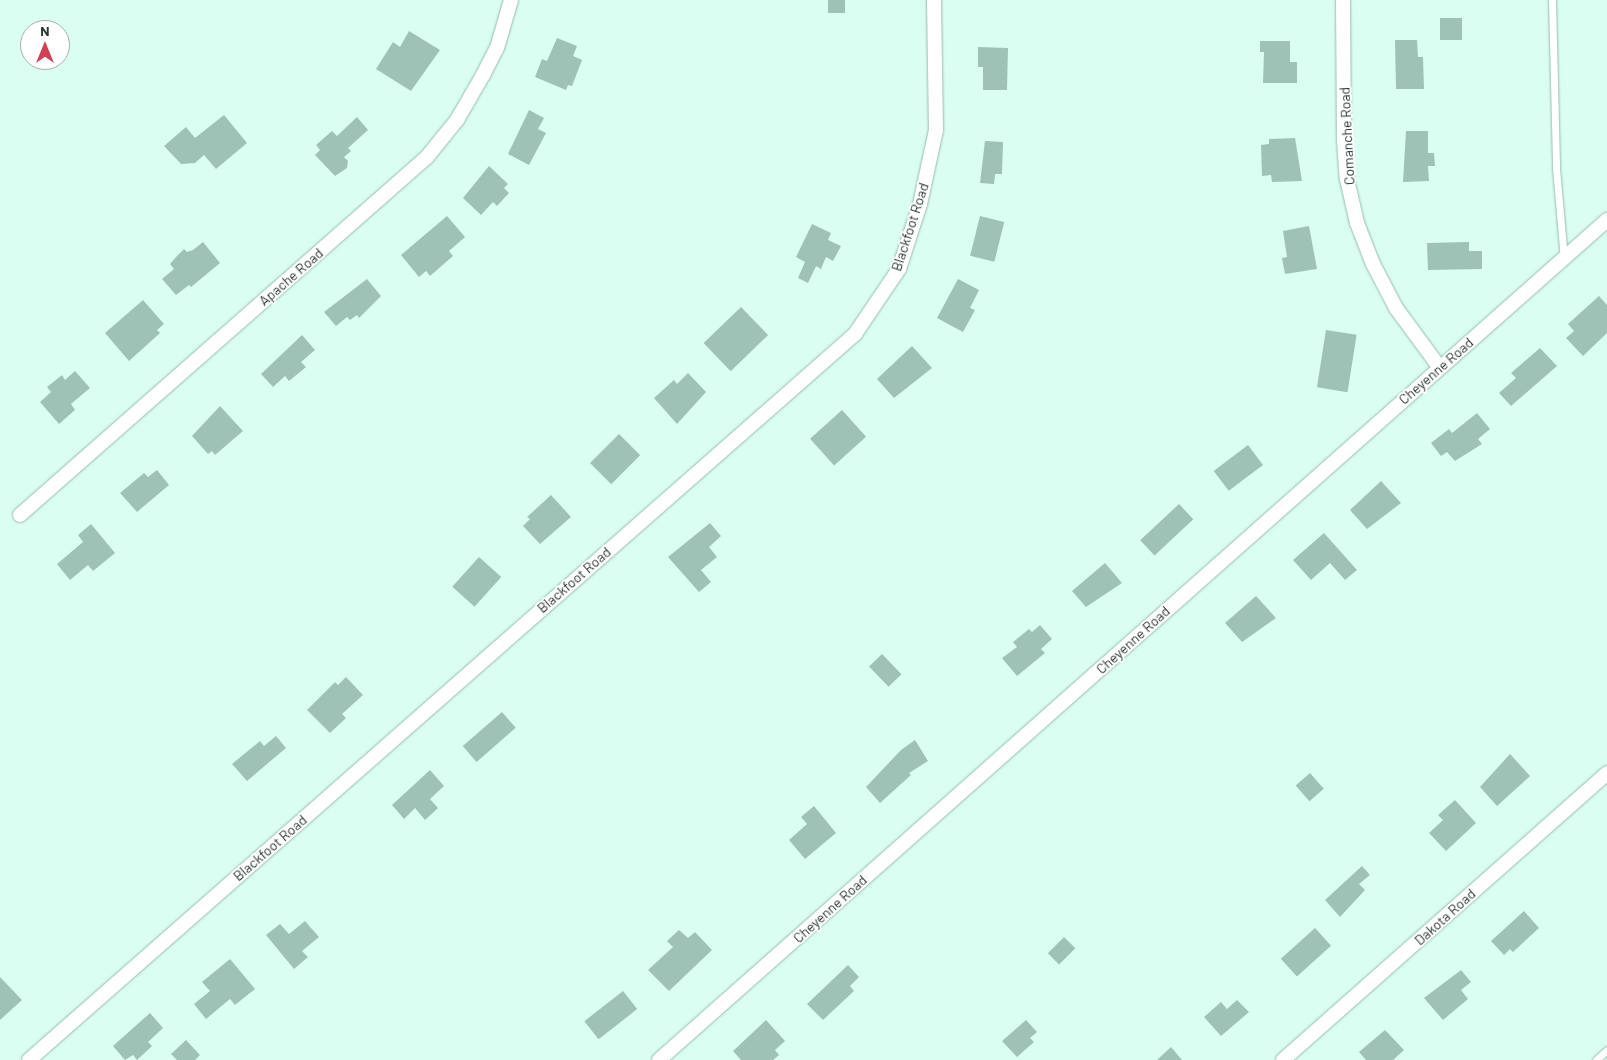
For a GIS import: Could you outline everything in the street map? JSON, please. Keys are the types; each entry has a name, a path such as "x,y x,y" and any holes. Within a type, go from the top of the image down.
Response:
{"street":[{"name":"Apache Road","path":"20,515 426,157 457,120 482,75 496,48 511,0"},
{"name":"Blackfoot Road","path":"30,1060 855,334 899,269 920,204 936,130 934,0"},
{"name":"Comanche Road","path":"1343,0 1344,140 1347,179 1357,222 1372,264 1396,308 1440,368"},
{"name":"Cheyenne Road","path":"659,1060 1607,220"},
{"name":"Dakota Road","path":"1283,1060 1607,773"}],"lane":[{"path":"1552,0 1556,168 1564,259"},
{"path":"1596,1060 1607,1050"}],"building":[{"path":"828,0 845,0 845,13 828,13"},
{"path":"1440,18 1462,18 1462,40 1440,40"},
{"path":"409,31 440,50 411,91 376,69 393,42 400,47"},
{"path":"557,38 577,46 573,56 582,60 572,86 568,85 566,90 535,77 542,59 547,61"},
{"path":"1395,40 1417,40 1418,57 1423,57 1424,89 1396,89"},
{"path":"1260,41 1290,41 1290,62 1297,62 1297,83 1263,83 1264,52 1260,52"},
{"path":"978,47 1008,48 1007,90 983,90 983,67 978,67"},
{"path":"529,110 544,118 538,129 546,133 529,165 508,154"},
{"path":"224,115 247,143 216,169 204,155 195,163 181,164 164,146 186,127 195,138"},
{"path":"357,117 368,130 348,148 351,151 344,157 348,161 347,168 335,176 315,155 320,150 316,145 332,131 337,136"},
{"path":"1406,131 1428,131 1428,153 1434,153 1435,166 1428,166 1429,181 1403,182"},
{"path":"1295,138 1302,181 1272,182 1271,175 1262,176 1261,145 1269,144 1269,139"},
{"path":"985,141 1003,142 1002,174 995,174 994,184 980,183"},
{"path":"489,166 508,184 504,188 509,193 497,206 493,202 481,215 463,198"},
{"path":"447,216 465,237 449,251 453,256 430,276 426,271 419,277 401,255"},
{"path":"980,216 1004,222 994,262 970,256"},
{"path":"812,224 831,233 828,240 841,246 833,261 826,257 821,269 816,266 808,283 798,278 805,262 796,257"},
{"path":"1309,226 1317,269 1285,274 1282,258 1287,257 1283,231"},
{"path":"203,242 220,263 191,287 189,285 176,295 162,279 174,269 170,264 184,249 187,252 193,250"},
{"path":"1469,242 1469,251 1482,251 1482,269 1428,270 1427,243"},
{"path":"367,279 381,296 359,318 357,315 350,320 347,317 336,326 324,312"},
{"path":"958,279 979,290 970,308 975,310 963,332 937,318"},
{"path":"1599,296 1607,305 1607,333 1583,356 1566,338 1574,331 1568,324"},
{"path":"143,300 164,324 157,330 160,333 129,361 105,333"},
{"path":"741,307 768,335 731,371 704,343"},
{"path":"1326,330 1357,335 1348,392 1317,387"},
{"path":"302,335 315,350 301,362 306,367 289,381 285,376 273,387 261,374"},
{"path":"912,346 932,368 894,398 877,379"},
{"path":"1540,348 1557,366 1511,406 1499,393 1516,378 1511,373"},
{"path":"75,371 90,388 71,404 75,410 59,424 40,402 51,392 47,387 62,375 65,380"},
{"path":"688,373 706,392 677,424 654,398 674,380 677,384"},
{"path":"220,406 243,431 215,455 212,451 208,454 192,436"},
{"path":"842,410 866,437 834,466 810,439"},
{"path":"1477,413 1490,429 1478,439 1482,444 1455,461 1447,452 1441,456 1431,443 1449,429 1452,433"},
{"path":"619,434 640,455 611,484 590,463"},
{"path":"1248,445 1263,465 1229,491 1214,471"},
{"path":"157,470 169,485 137,512 120,493 144,473 148,477"},
{"path":"1381,481 1401,503 1367,529 1350,510"},
{"path":"551,495 571,517 540,544 523,526 530,519 527,517"},
{"path":"1179,504 1193,519 1155,556 1140,540"},
{"path":"710,523 721,536 709,547 717,557 701,570 711,582 699,592 668,557"},
{"path":"91,524 115,553 93,571 88,565 70,580 57,564 83,542 78,535"},
{"path":"1324,533 1357,570 1345,580 1330,563 1311,580 1293,560"},
{"path":"479,557 501,577 475,607 452,587"},
{"path":"1105,563 1122,583 1086,607 1072,591"},
{"path":"1256,596 1276,618 1242,642 1225,623"},
{"path":"1040,625 1052,639 1041,649 1045,653 1017,676 1002,658 1017,647 1013,642 1029,629 1032,632"},
{"path":"882,654 901,674 889,687 869,667"},
{"path":"346,677 363,695 342,714 346,718 330,733 307,710 335,682 338,685"},
{"path":"502,712 516,728 477,762 463,746"},
{"path":"276,736 286,748 247,781 232,764 260,741 264,746"},
{"path":"915,740 928,761 909,773 911,775 880,803 866,787 901,750"},
{"path":"1510,754 1530,776 1497,806 1480,787"},
{"path":"430,770 444,786 430,799 438,808 425,820 415,808 404,819 392,805"},
{"path":"1310,773 1324,789 1309,801 1296,785"},
{"path":"1455,800 1476,823 1446,851 1429,833 1443,820 1438,815"},
{"path":"814,806 836,833 805,859 789,840 807,824 801,817"},
{"path":"1362,866 1370,875 1359,884 1365,890 1340,917 1325,900"},
{"path":"1524,911 1539,928 1513,952 1510,949 1504,955 1491,941"},
{"path":"305,921 319,937 302,951 308,957 294,969 266,935 280,924 289,934"},
{"path":"1315,928 1331,946 1297,977 1281,959"},
{"path":"679,930 688,938 695,932 712,950 669,991 648,970 673,947 667,941"},
{"path":"1064,937 1075,948 1059,965 1048,953"},
{"path":"230,959 255,989 235,1005 230,999 206,1019 194,1004 210,991 202,982"},
{"path":"848,965 859,977 850,986 854,991 823,1020 807,1004"},
{"path":"1461,970 1471,982 1461,990 1468,999 1443,1020 1424,998"},
{"path":"0,977 22,1000 0,1020"},
{"path":"623,991 637,1009 599,1039 584,1021"},
{"path":"1237,1000 1249,1012 1221,1036 1204,1017 1221,1002 1227,1009"},
{"path":"150,1013 163,1028 148,1042 152,1046 137,1060 133,1055 125,1060 113,1046"},
{"path":"766,1020 785,1041 775,1050 779,1055 773,1060 741,1060 733,1051"},
{"path":"1026,1020 1037,1032 1030,1038 1034,1042 1017,1057 1002,1041"},
{"path":"1385,1030 1404,1050 1393,1060 1366,1060 1359,1052"},
{"path":"186,1040 200,1055 195,1060 177,1060 171,1054"},
{"path":"1171,1047 1182,1060 1157,1060"}]}
